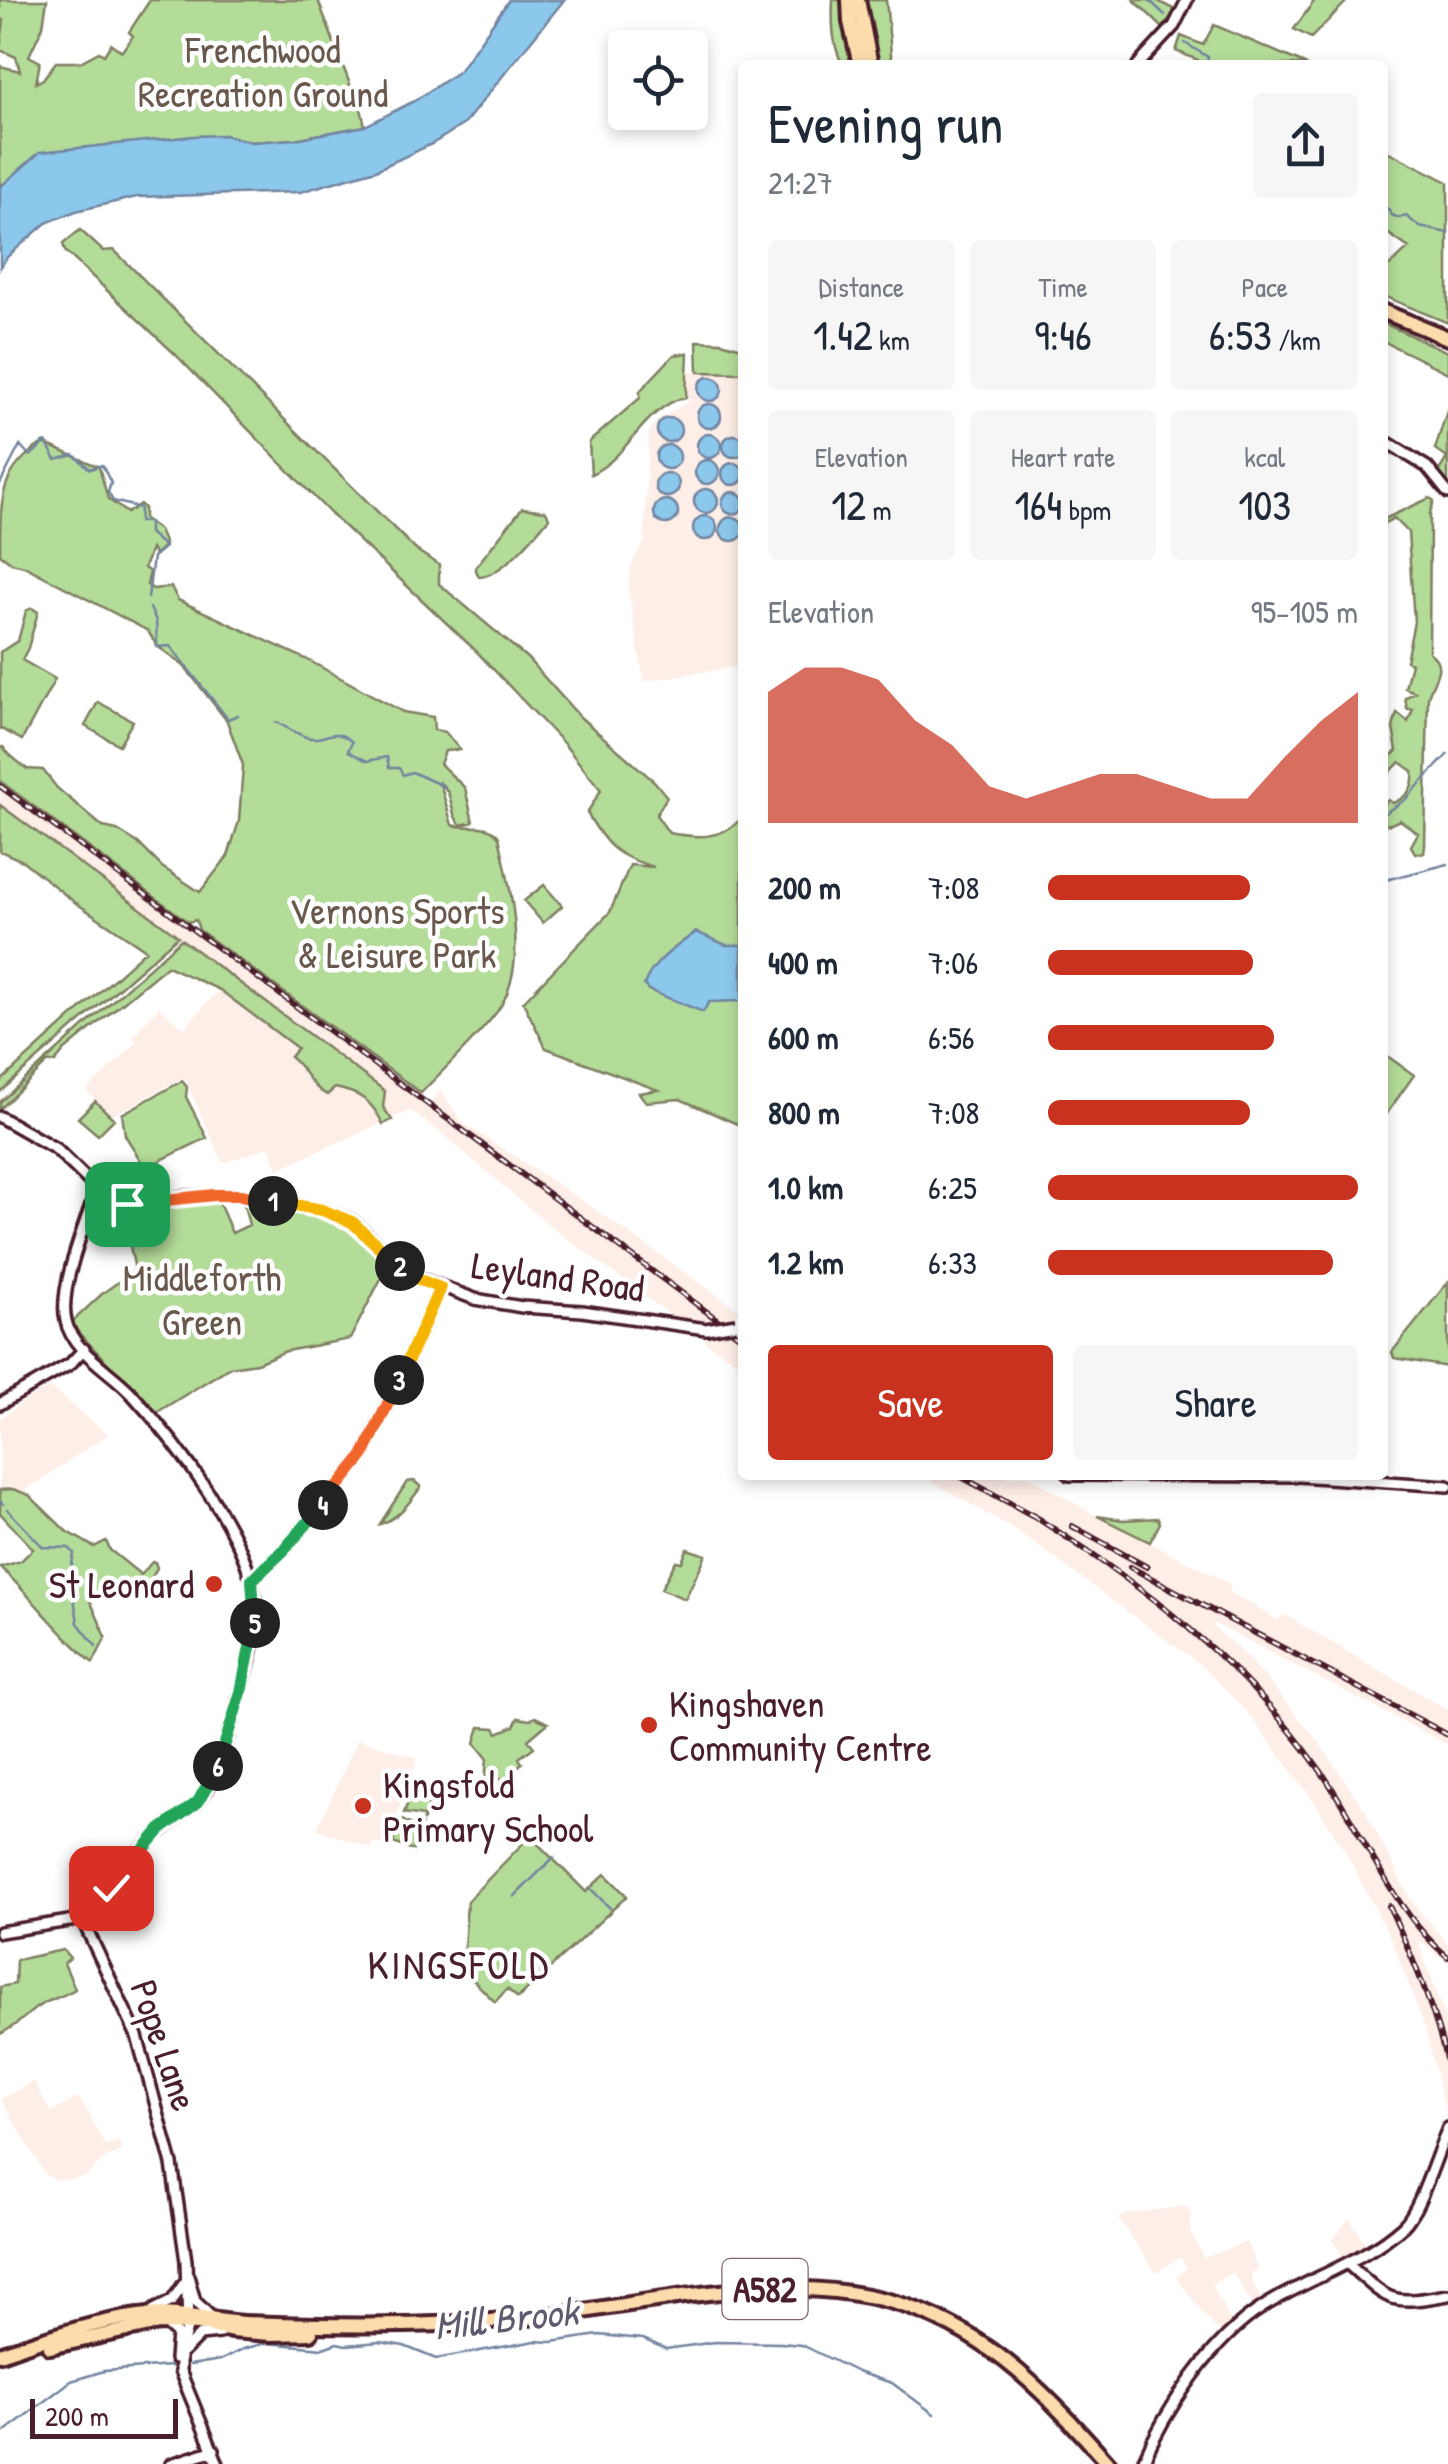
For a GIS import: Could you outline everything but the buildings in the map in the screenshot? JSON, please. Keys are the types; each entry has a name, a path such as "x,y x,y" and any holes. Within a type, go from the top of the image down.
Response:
{"highway":[{"path":"849,0 859,60"},
{"path":"858,0 870,60"},
{"path":"1388,304 1448,329"},
{"path":"1388,313 1448,338"},
{"name":"A582","path":"0,2362 121,2329 188,2319 262,2333 312,2332 549,2316 745,2290 825,2290 877,2298 936,2318 974,2337 1047,2396 1110,2464"},
{"name":"A582","path":"0,2354 138,2316 363,2326"}],"street":[{"path":"1143,60 1174,26 1187,0"},
{"path":"1388,443 1427,467 1448,493"},
{"name":"Leyland Road","path":"0,1117 56,1149 97,1189 127,1204 185,1196 240,1195 340,1215 359,1226 412,1276 497,1304 557,1308 706,1329 738,1324"},
{"path":"0,1932 82,1919 150,1840 198,1802 212,1781 252,1644 256,1607 252,1580 197,1475 133,1394 68,1329 64,1307 97,1189"},
{"path":"252,1580 284,1550 363,1456 440,1288"},
{"path":"0,1404 70,1364 84,1349"},
{"path":"1358,1480 1448,1486"},
{"name":"Pope Lane","path":"82,1919 122,2000 146,2065 174,2171 188,2319 180,2371 218,2464"},
{"path":"1142,2464 1184,2386 1233,2333 1262,2307 1348,2264 1406,2225 1448,2128"},
{"path":"1348,2264 1396,2302 1448,2294"},
{"path":"186,2274 195,2301 214,2319"},
{"path":"98,2326 118,2317 162,2308 176,2296 186,2274"},
{"path":"159,2323 176,2330 175,2360 180,2371"},
{"path":"179,2358 203,2334 250,2337 262,2333"},
{"path":"171,2464 214,2450"}],"shaded area":[{"path":"688,372 738,373 738,667 644,681 628,589 631,566 644,542 649,431 657,420 688,402"},
{"path":"0,782 430,1103 441,1091 463,1123 738,1310 725,1324 738,1330 738,1362 703,1340 715,1334 708,1327 684,1325 555,1230 410,1111 278,1169 269,1147 223,1163 184,1077 113,1115 86,1091 137,1042 132,1037 159,1007 184,1028 219,990 176,935 73,901 23,861 0,851"},
{"path":"50,1387 108,1434 20,1494 12,1487 0,1488 0,1419"},
{"path":"929,1480 1036,1480 1230,1584 1230,1592 1279,1621 1283,1614 1448,1710 1448,1745 1213,1623 1249,1658 1316,1738 1365,1810 1412,1902 1448,1944 1448,1963 1418,1940 1448,2025 1448,2122 1425,2028 1392,1941 1316,1804 1247,1712 1201,1665 1021,1534"},
{"name":"Kingsfold Primary School","path":"358,1739 418,1758 385,1846 373,1842 370,1848 317,1829"},
{"path":"34,2081 51,2112 79,2097 106,2147 118,2140 123,2151 107,2157 85,2177 58,2180 46,2176 1,2099"},
{"path":"1186,2206 1191,2214 1191,2234 1204,2258 1246,2242 1258,2269 1251,2279 1262,2301 1254,2307 1232,2272 1211,2285 1234,2327 1225,2336 1206,2318 1176,2277 1187,2268 1180,2257 1156,2272 1118,2219 1125,2214"},
{"path":"1349,2218 1368,2247 1345,2262 1333,2240"}],"green space":[{"name":"Frenchwood Recreation Ground","path":"0,0 47,0 43,26 29,56 40,62 36,83 56,62 80,62 99,52 104,55 111,44 122,51 133,36 129,32 150,0 318,0 351,87 358,95 365,126 295,139 252,142 224,135 131,144 0,187 0,66 20,71 16,57 0,50 4,20 0,18"},
{"path":"833,0 845,0 854,60 841,60 833,25"},
{"path":"864,0 886,0 892,60 875,60"},
{"path":"1134,0 1156,0 1175,10 1163,28"},
{"path":"1315,0 1348,0 1311,38 1294,29"},
{"path":"1214,25 1295,60 1198,60 1176,51 1181,36 1203,45"},
{"path":"1388,152 1448,182 1448,323 1388,298 1388,267 1409,248 1388,233"},
{"path":"80,230 103,251 114,250 416,550 439,565 439,584 527,658 580,717 655,782 667,797 656,815 669,833 708,836 738,822 738,1124 680,1099 646,1102 639,1093 658,1090 546,1048 523,1002 610,912 630,865 654,867 630,859 607,842 587,813 601,790 564,744 476,651 331,514 174,353 65,251 63,244"},
{"path":"1388,325 1448,352 1448,373 1388,343"},
{"path":"697,341 738,347 738,373 698,372"},
{"path":"688,353 686,397 658,411 616,456 591,474 589,442 640,398 640,391 674,355"},
{"path":"1448,408 1448,486 1437,474 1447,458 1435,449"},
{"name":"Vernons Sports & Leisure Park","path":"43,443 99,467 108,499 127,513 140,504 144,508 144,519 159,530 165,545 155,555 151,549 144,568 150,572 147,585 153,589 171,587 178,600 306,659 403,712 433,717 434,730 445,732 460,750 445,751 440,764 465,788 473,822 461,825 440,783 452,825 484,827 499,837 515,927 513,974 496,1013 421,1093 199,930 196,920 188,922 0,781 3,747 27,769 43,770 57,788 103,827 117,830 138,843 162,867 200,892 228,856 239,821 243,765 227,721 184,666 157,646 148,631 0,554 2,501 10,475"},
{"path":"1430,498 1434,501 1430,513 1429,652 1438,662 1438,673 1428,697 1424,853 1415,853 1411,846 1418,833 1400,820 1388,825 1388,800 1393,803 1403,798 1413,782 1413,771 1400,762 1388,774 1388,758 1397,751 1393,728 1397,713 1408,722 1413,709 1407,709 1405,698 1415,692 1405,688 1414,622 1408,532 1394,518 1388,521 1388,517"},
{"path":"522,508 546,511 549,518 508,562 479,577 475,568"},
{"path":"32,608 38,612 22,660 55,679 22,740 0,728 0,652 18,641 26,611"},
{"path":"98,702 133,721 119,745 85,726"},
{"path":"0,805 178,936 0,1092 0,1082 146,950 73,901 23,861 0,851"},
{"path":"544,885 562,906 543,923 524,901"},
{"path":"181,939 385,1091 383,1107 392,1120 383,1124 370,1104 352,1092 335,1088 327,1095 321,1092 290,1057 297,1048 220,990 167,966 55,1062 47,1063 0,1109 0,1102"},
{"path":"1388,1057 1414,1075 1388,1112"},
{"path":"182,1081 207,1138 145,1168 125,1135 122,1114"},
{"path":"95,1101 114,1119 98,1135 78,1118"},
{"name":"Middleforth Green","path":"98,1197 121,1205 217,1198 232,1233 249,1225 243,1201 339,1219 365,1237 389,1263 350,1339 230,1367 156,1413 73,1327 73,1321 103,1293 135,1270 129,1241 95,1204"},
{"path":"1448,1282 1448,1367 1394,1358 1392,1352"},
{"path":"414,1481 421,1487 413,1498 398,1514 380,1524 407,1482"},
{"path":"13,1489 29,1495 65,1530 94,1547 106,1541 110,1550 141,1575 155,1562 157,1568 150,1581 105,1596 94,1593 89,1598 106,1637 93,1663 0,1567 21,1561 33,1549 0,1513 0,1490"},
{"path":"1097,1516 1123,1520 1158,1518 1160,1523 1150,1542"},
{"path":"687,1549 706,1555 685,1599 661,1589"},
{"path":"535,1717 548,1723 528,1740 534,1747 519,1758 522,1763 505,1779 485,1781 487,1758 475,1743 480,1727 495,1728 498,1733 514,1726 518,1718"},
{"path":"413,1788 432,1795 423,1822 423,1816 404,1813"},
{"path":"402,1820 418,1828 422,1824 413,1850 393,1843"},
{"path":"530,1836 586,1892 605,1874 627,1896 518,1998 507,1989 495,2002 458,1965 464,1950 467,1901"},
{"path":"63,1950 70,1958 64,1963 75,1989 40,2005 0,2034 0,1987 15,1984 16,1960"}],"water":[{"path":"509,0 564,0 464,124 432,144 376,170 300,192 137,197 76,211 46,223 0,268 0,187 40,152 194,136 224,135 252,142 295,139 365,126 416,100 459,71"},
{"path":"710,377 722,389 710,401 698,389"},
{"path":"709,404 721,416 709,428 697,416"},
{"path":"669,418 681,430 669,442 657,430"},
{"path":"709,434 721,446 709,458 697,446"},
{"path":"738,436 738,456 734,457 726,454 723,446 726,438"},
{"path":"668,445 680,457 668,469 656,457"},
{"path":"707,460 719,472 707,484 695,472"},
{"path":"737,464 738,484 725,482 725,466"},
{"path":"667,473 679,485 667,497 655,485"},
{"path":"706,489 718,501 706,513 694,501"},
{"path":"729,492 737,492 738,513 729,514 722,507 722,499"},
{"path":"666,500 678,512 666,524 654,512"},
{"path":"705,516 717,528 705,540 693,528"},
{"path":"728,518 736,518 738,538 728,540 721,533 721,525"},
{"path":"696,932 726,945 738,945 738,1001 709,1002 703,1012 648,990 644,985 648,977 673,949"}],"waterway":[{"path":"1149,0 1165,15"},
{"path":"1185,43 1207,60"},
{"path":"1388,210 1399,218 1406,216 1420,227 1448,233"},
{"path":"0,484 20,445 30,456 46,442 56,460 74,455 90,469 102,465 111,483 108,492 113,501 140,508 139,522 149,522 149,533 165,547 153,557 148,598"},
{"path":"150,608 156,621 157,647 170,646 228,719 238,715"},
{"path":"276,722 306,737 339,734 352,742 348,751 367,761 387,757 389,768 399,768 403,775 412,772 445,787"},
{"path":"1388,811 1405,800 1448,754"},
{"path":"1388,879 1448,864"},
{"path":"0,1501 3,1504"},
{"path":"7,1509 43,1547 69,1548 74,1553 71,1570"},
{"path":"70,1574 78,1623 96,1646"},
{"path":"514,1897 554,1857"},
{"path":"591,1889 610,1908"},
{"name":"Mill Brook","path":"190,2365 221,2360 266,2343 323,2348 337,2343 380,2342 404,2346 436,2359 535,2341 599,2335 643,2339 666,2349 715,2342 781,2343 802,2345 857,2372 892,2383 934,2414"},
{"name":"Mill Brook","path":"0,2435 71,2381 104,2371 171,2366"}],"railway":[{"path":"0,786 738,1335"},
{"path":"967,1480 1041,1520"},
{"path":"1032,1515 1152,1598 1259,1695 1320,1770 1411,1918 1448,1957"},
{"path":"1072,1526 1147,1567"},
{"path":"1130,1567 1448,1735"},
{"path":"1389,1906 1423,1985 1448,2068"}],"place":[{"name":"St Leonard","path":"214,1584"},
{"name":"Kingshaven Community Centre","path":"649,1725"},
{"name":"Kingsfold Primary School","path":"363,1806"}],"district":[{"name":"KINGSFOLD","path":"459,1964"}],"route":[{"path":"111,1888 150,1840 198,1802 212,1781 252,1644 256,1607 252,1580 284,1550 363,1456 440,1288 404,1270 352,1222 322,1210 240,1195 185,1196 127,1204"}]}
